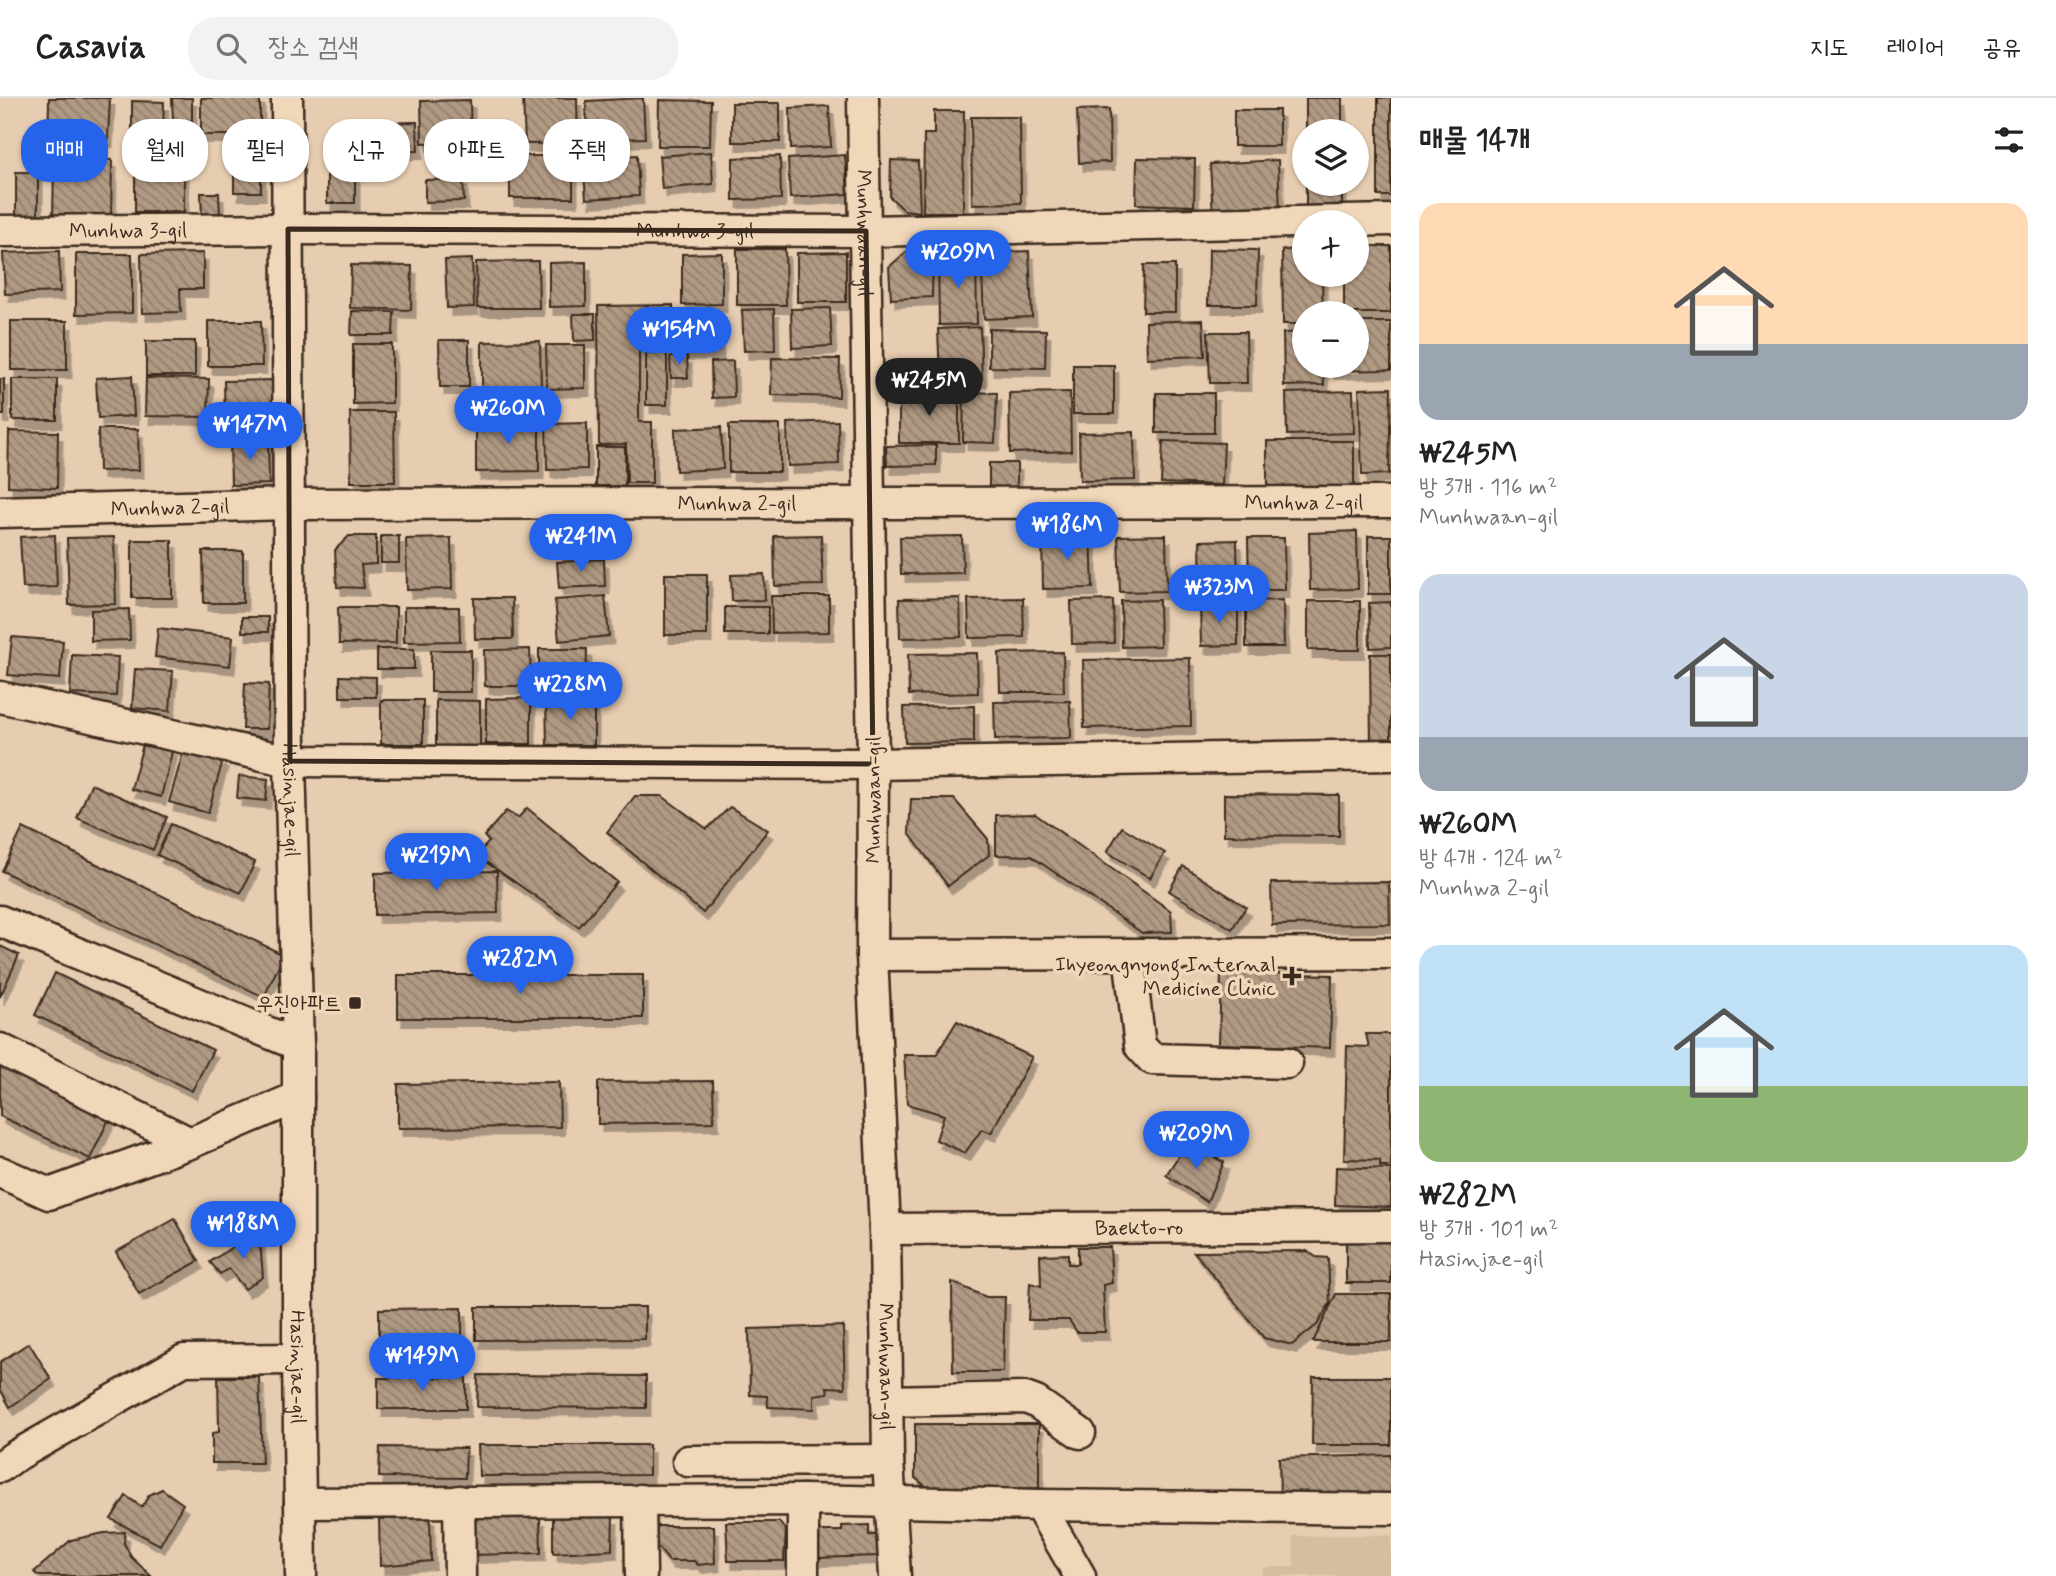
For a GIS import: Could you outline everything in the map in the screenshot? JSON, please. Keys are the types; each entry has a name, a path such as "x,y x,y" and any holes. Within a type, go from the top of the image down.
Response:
{"street":[{"name":"Hasinjae-gil","path":"287,98 290,761 298,1045 301,1576"},
{"name":"Munhwaan-gil","path":"863,98 873,764 872,955 885,1229 888,1460 895,1576"},
{"name":"Munhwa 3-gil","path":"0,231 866,231 1391,220"},
{"name":"Munhwa 2-gil","path":"0,512 288,504 1391,502"},
{"path":"0,697 290,761 873,764 1391,755"},
{"path":"0,921 298,1045"},
{"path":"872,955 1391,953"},
{"path":"1129,954 1140,1046 1152,1059 1287,1063"},
{"path":"0,1049 190,1143"},
{"path":"0,1172 48,1194 190,1143 298,1097"},
{"name":"Baekto-ro","path":"885,1229 1391,1226"},
{"path":"0,1467 184,1360 298,1359"},
{"path":"887,1401 1025,1398 1036,1402 1080,1433"},
{"path":"688,1461 888,1460"},
{"path":"460,1500 460,1576"},
{"path":"640,1500 640,1576"},
{"path":"300,1503 803,1500 1391,1509"},
{"path":"803,1500 803,1576"},
{"path":"1039,1505 1080,1576"}],"highlighted area":[{"path":"288,229 866,231 873,764 290,761"}],"shaded area":[{"path":"1391,1535 1391,1576 1263,1576 1263,1567 1294,1567 1293,1536"}],"building":[{"path":"49,98 110,98 108,139 108,119 49,119"},
{"path":"172,98 192,98 192,119 173,119"},
{"path":"201,98 260,98 260,119 222,119 222,135 208,135 208,119 201,119"},
{"path":"523,98 577,98 577,119 543,119 543,144 529,144 529,119 524,119"},
{"path":"643,98 645,138 630,139 630,119 586,119 586,101"},
{"path":"1306,98 1342,98 1342,119 1306,119"},
{"path":"1378,98 1391,98 1391,196 1378,196"},
{"path":"470,100 470,119 424,119 422,143 421,101"},
{"path":"659,100 711,101 710,146 658,146"},
{"path":"132,101 164,102 163,119 132,119"},
{"path":"732,103 780,103 780,142 732,142"},
{"path":"829,106 831,147 791,149 790,108"},
{"path":"1109,109 1110,162 1079,163 1077,110"},
{"path":"1234,110 1279,110 1279,146 1234,146"},
{"path":"934,111 964,111 963,212 923,212 924,134 934,134"},
{"path":"971,117 1020,117 1021,203 972,204"},
{"path":"410,122 417,122 418,151 410,151"},
{"path":"711,152 713,184 662,189 659,156"},
{"path":"637,155 639,196 586,199 585,182 630,182 630,156"},
{"path":"845,155 848,194 790,198 788,159"},
{"path":"529,156 543,156 543,182 573,182 573,198 510,198 510,182 529,182"},
{"path":"780,156 781,199 733,200 733,158"},
{"path":"1137,158 1195,159 1194,206 1136,204"},
{"path":"108,160 112,160 111,221 53,220 54,182 108,182"},
{"path":"891,160 918,161 920,212 904,210 890,197"},
{"path":"1278,160 1280,212 1213,216 1210,164"},
{"path":"16,172 21,172 21,182 38,182 38,217 16,216"},
{"path":"135,182 184,182 184,212 135,212"},
{"path":"234,182 261,182 261,192 234,192"},
{"path":"327,182 355,182 355,203 327,203"},
{"path":"425,182 463,182 464,201 425,202"},
{"path":"201,193 219,193 220,215 202,216"},
{"path":"1306,196 1342,196 1342,205 1306,206"},
{"path":"1369,246 1391,246 1391,313 1369,313 1369,301 1344,301 1344,287 1369,287"},
{"path":"737,249 785,249 786,305 737,305"},
{"path":"1209,249 1258,250 1257,305 1208,305"},
{"path":"1282,250 1292,250 1292,287 1322,287 1323,301 1292,301 1292,324 1283,324"},
{"path":"59,251 60,292 5,294 3,253"},
{"path":"1029,251 1032,317 984,319 981,253"},
{"path":"846,252 846,302 797,302 797,253"},
{"path":"906,252 933,253 932,297 891,299 889,267"},
{"path":"203,253 203,289 180,289 181,312 142,313 141,254"},
{"path":"722,253 722,304 682,305 682,254"},
{"path":"76,254 132,254 132,313 76,314"},
{"path":"976,255 977,324 939,325 938,256"},
{"path":"472,259 474,307 447,308 445,260"},
{"path":"538,261 539,308 477,308 476,262"},
{"path":"586,262 586,306 549,307 549,263"},
{"path":"351,265 412,266 411,310 350,308"},
{"path":"1144,265 1175,265 1175,312 1143,312"},
{"path":"673,305 674,346 639,346 639,422 652,422 652,483 627,483 626,444 599,445 598,306"},
{"path":"830,308 832,346 792,348 791,309"},
{"path":"774,309 775,350 744,351 742,310"},
{"path":"717,310 719,351 682,352 681,312"},
{"path":"352,311 394,312 393,335 351,335"},
{"path":"573,314 595,314 595,340 574,341"},
{"path":"1203,320 1205,356 1147,358 1146,322"},
{"path":"11,321 67,321 67,370 11,370"},
{"path":"208,321 261,321 262,366 208,366"},
{"path":"1369,322 1391,322 1391,370 1369,370"},
{"path":"980,327 982,379 940,380 938,329"},
{"path":"989,329 1046,330 1045,368 989,367"},
{"path":"1208,332 1246,332 1247,383 1210,383"},
{"path":"1283,333 1292,333 1292,378 1324,378 1324,385 1284,386"},
{"path":"439,340 469,340 469,387 440,387"},
{"path":"146,341 195,341 195,376 146,376"},
{"path":"540,341 541,388 482,389 482,342"},
{"path":"353,344 392,344 392,403 353,404"},
{"path":"546,345 585,345 585,388 547,389"},
{"path":"646,353 667,353 667,405 646,405"},
{"path":"687,356 688,378 671,378 670,357"},
{"path":"772,358 840,359 839,397 771,395"},
{"path":"733,361 734,397 712,398 711,362"},
{"path":"1073,365 1114,365 1114,414 1073,414"},
{"path":"132,376 134,416 98,418 96,378"},
{"path":"146,378 209,379 208,417 145,416"},
{"path":"0,379 4,379 4,415 0,415"},
{"path":"12,379 57,379 57,420 12,420"},
{"path":"272,380 273,428 225,429 224,381"},
{"path":"1391,388 1389,474 1362,475 1359,389"},
{"path":"1353,391 1354,433 1287,435 1286,393"},
{"path":"964,392 997,393 995,443 963,442"},
{"path":"1070,392 1071,451 1010,453 1009,393"},
{"path":"899,393 959,393 959,443 899,443"},
{"path":"1156,393 1214,393 1214,433 1156,433"},
{"path":"350,412 394,412 395,482 351,482"},
{"path":"539,421 539,471 476,472 476,422"},
{"path":"838,421 839,464 788,466 787,423"},
{"path":"587,423 587,469 547,470 546,424"},
{"path":"729,425 780,425 780,472 729,472"},
{"path":"721,427 723,469 676,471 675,429"},
{"path":"98,429 138,429 139,470 99,471"},
{"path":"9,431 58,432 57,488 8,486"},
{"path":"1134,432 1135,480 1080,481 1079,433"},
{"path":"268,439 269,484 231,485 230,440"},
{"path":"1163,441 1224,443 1222,485 1161,483"},
{"path":"1267,441 1354,441 1354,486 1267,487"},
{"path":"936,445 936,465 887,466 886,446"},
{"path":"596,447 625,447 625,486 596,486"},
{"path":"989,463 1017,463 1017,489 989,488"},
{"path":"1357,531 1358,589 1310,590 1309,533"},
{"path":"55,535 57,587 23,588 20,537"},
{"path":"821,535 823,585 775,586 774,536"},
{"path":"1091,535 1093,588 1043,589 1042,536"},
{"path":"1166,535 1167,591 1120,592 1118,536"},
{"path":"349,536 376,536 376,564 361,565 364,588 337,587 335,550"},
{"path":"381,536 399,536 399,563 381,563"},
{"path":"962,536 963,573 901,574 900,537"},
{"path":"1368,536 1391,536 1391,594 1368,594"},
{"path":"114,537 116,604 69,605 67,538"},
{"path":"451,538 452,589 407,590 406,539"},
{"path":"1248,538 1284,538 1285,590 1249,590"},
{"path":"132,540 172,540 172,598 132,598"},
{"path":"1237,540 1238,591 1201,592 1200,541"},
{"path":"203,551 243,551 243,603 204,603"},
{"path":"604,559 605,586 559,588 557,562"},
{"path":"665,574 707,574 707,635 665,635"},
{"path":"764,574 765,600 732,601 731,575"},
{"path":"605,596 609,636 559,641 555,600"},
{"path":"771,596 829,596 829,632 772,633"},
{"path":"474,598 512,598 513,639 475,639"},
{"path":"960,598 961,637 900,638 899,599"},
{"path":"1023,598 1024,637 969,638 968,599"},
{"path":"1113,600 1114,643 1072,644 1071,601"},
{"path":"1159,600 1160,646 1122,647 1121,601"},
{"path":"1283,600 1284,647 1246,647 1246,601"},
{"path":"1308,601 1360,601 1360,650 1308,650"},
{"path":"1391,602 1391,647 1370,648 1369,603"},
{"path":"1238,604 1238,645 1201,646 1200,605"},
{"path":"338,607 396,607 396,643 339,644"},
{"path":"404,607 459,607 460,641 404,642"},
{"path":"725,607 768,607 768,634 725,634"},
{"path":"129,609 130,640 91,641 91,610"},
{"path":"242,617 268,617 268,632 242,632"},
{"path":"158,628 233,637 230,666 155,657"},
{"path":"12,637 63,641 60,679 8,675"},
{"path":"377,649 414,649 414,669 377,669"},
{"path":"530,649 531,686 485,686 484,650"},
{"path":"539,649 587,649 586,689 539,689"},
{"path":"431,650 471,650 471,692 431,692"},
{"path":"1063,652 1064,692 1000,692 999,653"},
{"path":"977,653 978,693 909,695 908,654"},
{"path":"1370,654 1391,654 1391,747 1371,747"},
{"path":"72,655 118,657 116,696 70,694"},
{"path":"1190,658 1191,726 1084,728 1083,660"},
{"path":"135,669 173,671 170,711 132,708"},
{"path":"340,676 376,677 376,697 340,697"},
{"path":"245,683 269,684 267,729 243,729"},
{"path":"531,698 531,744 486,744 486,699"},
{"path":"546,699 594,699 594,745 547,745"},
{"path":"381,700 423,700 423,744 381,744"},
{"path":"436,700 480,701 480,747 436,746"},
{"path":"1070,701 1071,738 995,739 994,702"},
{"path":"974,706 974,742 905,743 904,707"},
{"path":"144,741 173,748 161,797 131,789"},
{"path":"184,749 223,760 208,813 169,802"},
{"path":"239,776 268,779 266,801 237,798"},
{"path":"91,784 167,817 153,850 77,818"},
{"path":"1224,794 1339,795 1339,836 1224,835"},
{"path":"635,796 662,796 707,829 730,807 768,830 703,913 607,832"},
{"path":"911,799 954,799 988,839 989,855 948,886 909,833"},
{"path":"527,808 617,882 579,927 476,855 489,842 484,836 506,811 518,818"},
{"path":"1035,814 1171,911 1172,932 1142,933 1031,856 996,855 996,815"},
{"path":"171,824 255,862 241,893 157,855"},
{"path":"1122,827 1165,853 1150,878 1107,852"},
{"path":"23,828 284,955 264,997 2,871"},
{"path":"1183,866 1246,907 1232,929 1169,891"},
{"path":"497,871 498,913 375,915 375,873"},
{"path":"1389,882 1390,924 1272,925 1271,883"},
{"path":"0,946 19,955 0,997"},
{"path":"1221,972 1332,975 1330,1048 1219,1044"},
{"path":"55,973 213,1050 192,1091 35,1015"},
{"path":"398,975 643,975 643,1018 398,1018"},
{"path":"957,1021 1032,1057 991,1133 982,1129 965,1153 936,1140 944,1115 907,1104 904,1055 936,1055"},
{"path":"1366,1034 1391,1034 1391,1166 1380,1166 1380,1160 1344,1159 1347,1046 1369,1047"},
{"path":"0,1064 110,1117 90,1159 0,1116"},
{"path":"713,1081 714,1122 598,1124 598,1082"},
{"path":"559,1082 560,1127 398,1128 398,1084"},
{"path":"1187,1143 1224,1162 1207,1202 1166,1175"},
{"path":"1336,1167 1391,1169 1391,1207 1335,1205"},
{"path":"175,1219 199,1261 139,1294 116,1252"},
{"path":"259,1229 263,1277 245,1289 229,1269 220,1274 210,1262"},
{"path":"1346,1233 1391,1233 1391,1283 1346,1283"},
{"path":"1078,1247 1110,1247 1112,1283 1103,1285 1105,1332 1077,1332 1069,1320 1028,1320 1030,1283 1041,1286 1040,1255 1068,1254 1068,1264 1078,1264"},
{"path":"1307,1251 1316,1257 1328,1258 1330,1303 1317,1325 1292,1345 1264,1338 1194,1252"},
{"path":"952,1282 986,1297 1005,1297 1003,1372 953,1372"},
{"path":"1336,1294 1391,1294 1391,1342 1313,1342"},
{"path":"476,1307 645,1307 645,1339 476,1340"},
{"path":"462,1308 462,1340 379,1340 379,1309"},
{"path":"843,1326 845,1388 827,1387 828,1393 814,1395 814,1409 768,1407 767,1396 750,1395 749,1329"},
{"path":"29,1343 51,1379 10,1407 0,1389 0,1362"},
{"path":"478,1375 646,1376 646,1408 477,1407"},
{"path":"218,1377 259,1377 262,1463 212,1463 212,1433 219,1432"},
{"path":"466,1377 466,1409 378,1409 378,1378"},
{"path":"1313,1377 1391,1377 1391,1445 1312,1445"},
{"path":"915,1424 1039,1424 1039,1488 934,1493 915,1478"},
{"path":"478,1445 649,1445 649,1475 479,1476"},
{"path":"380,1447 466,1448 465,1478 379,1477"},
{"path":"1391,1455 1391,1496 1280,1499 1279,1458"},
{"path":"162,1489 183,1504 160,1545 111,1519 126,1496 142,1507 149,1495"},
{"path":"430,1516 431,1561 380,1566 379,1517"},
{"path":"613,1516 612,1550 553,1553 553,1517"},
{"path":"478,1517 540,1517 541,1553 474,1555 472,1528"},
{"path":"726,1522 779,1522 786,1531 784,1561 728,1561"},
{"path":"869,1525 869,1535 877,1535 878,1556 817,1558 817,1531 842,1531 842,1526"},
{"path":"656,1526 714,1526 715,1563 698,1565 694,1561 669,1561 655,1544"},
{"path":"125,1532 124,1543 131,1557 151,1576 38,1576 34,1572 71,1540"}],"place":[{"name":"Ihyeongnyong Internal Medicine Clinic","path":"1292,976"},
{"name":"우진아파트","path":"355,1003"}]}
